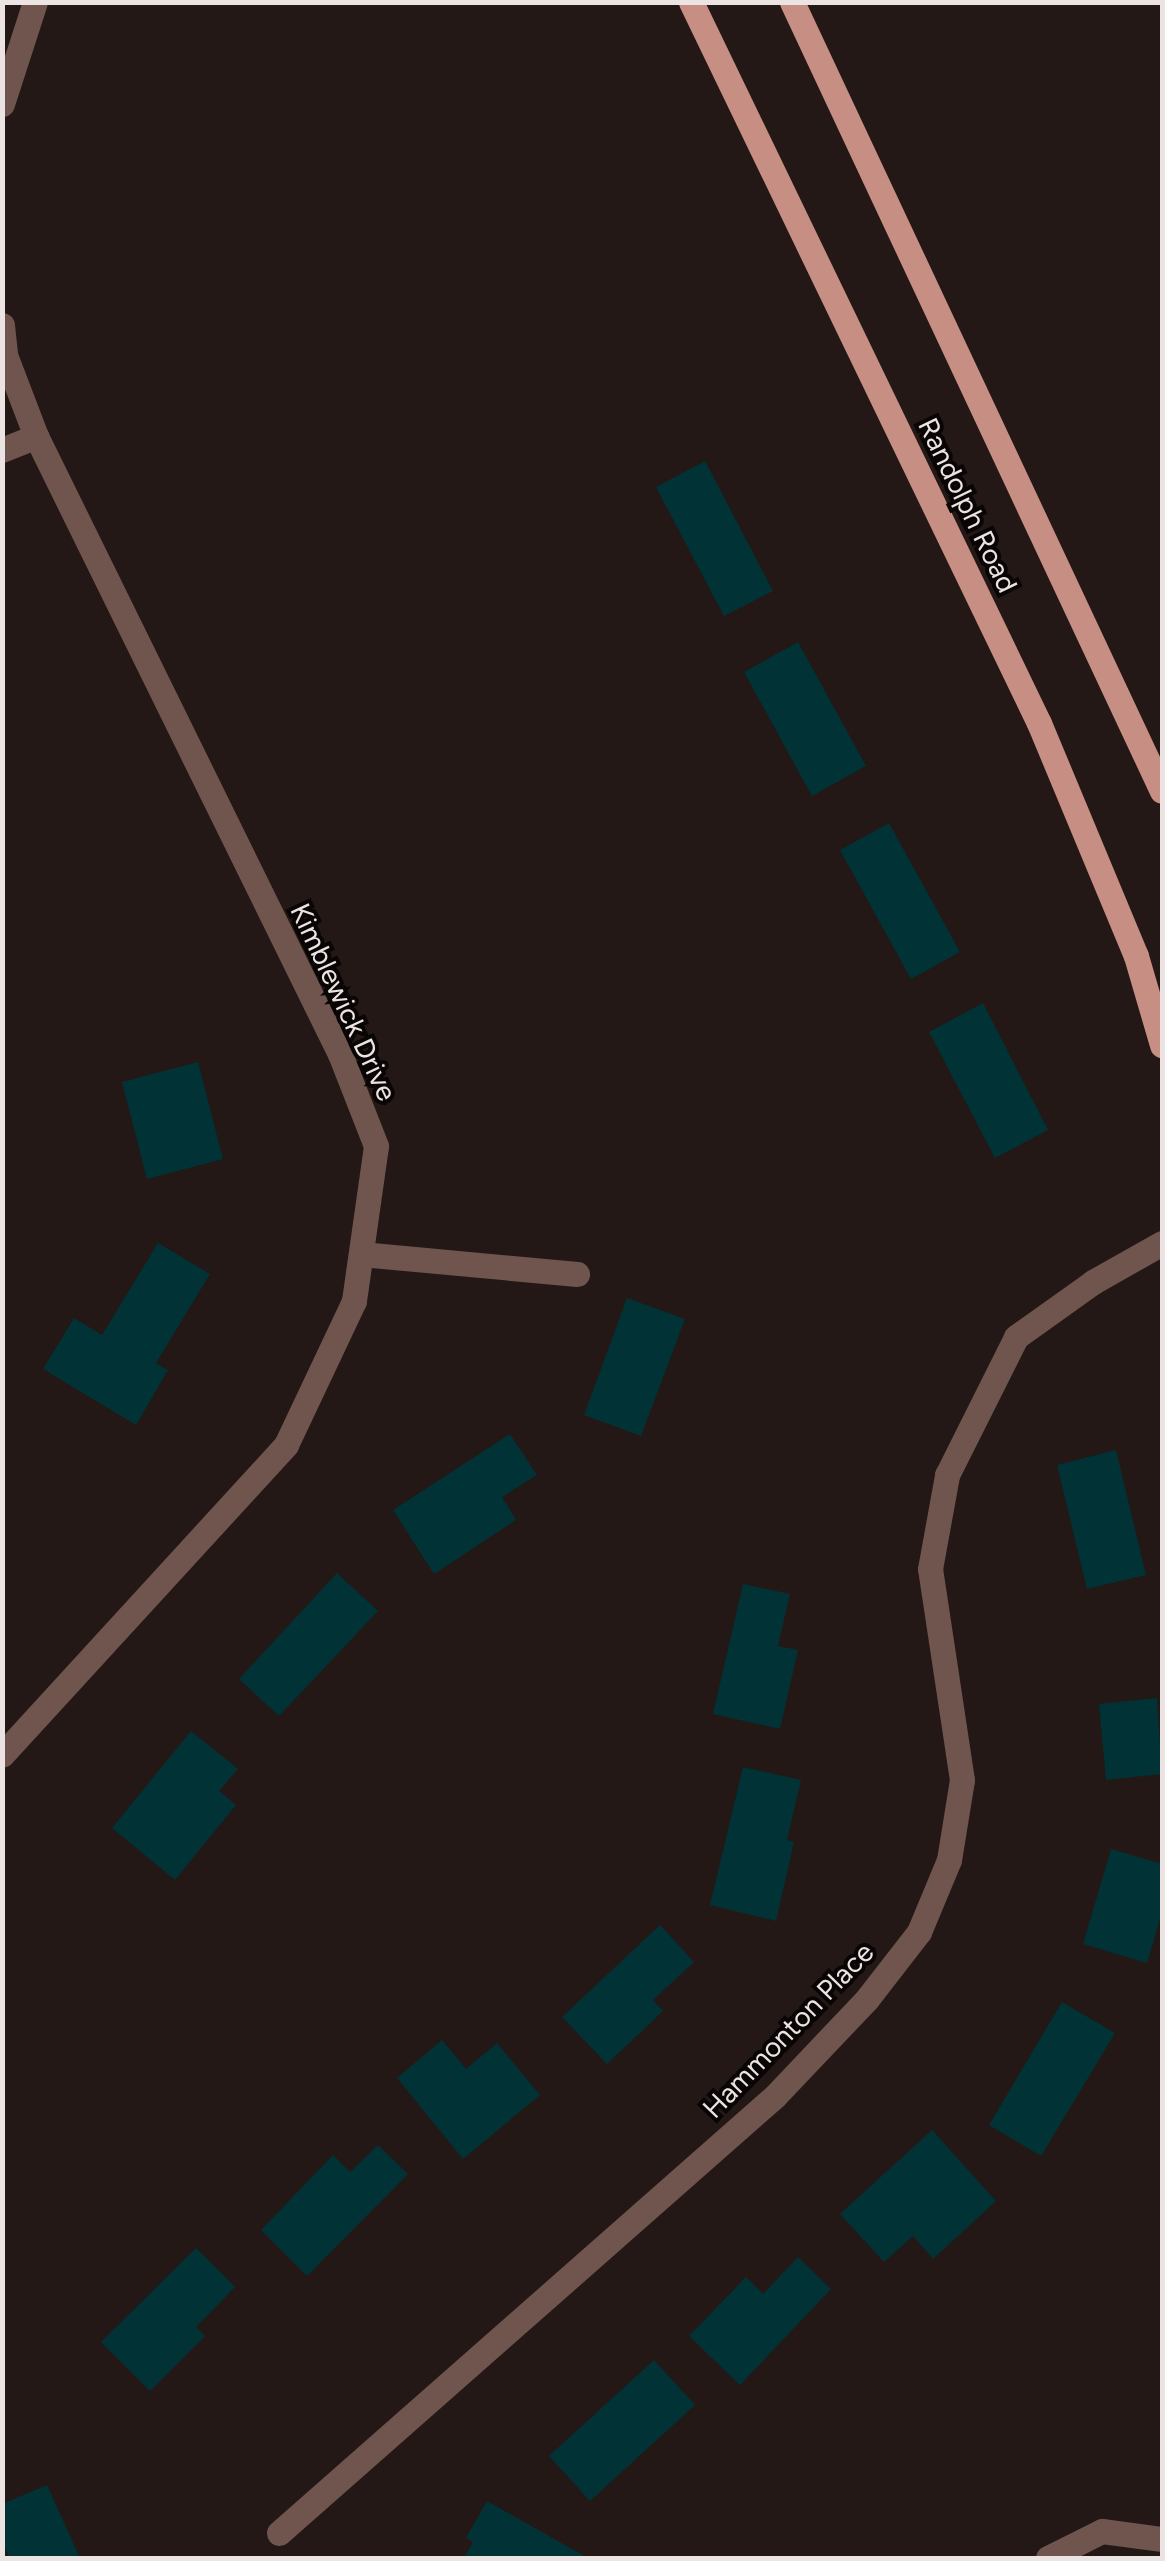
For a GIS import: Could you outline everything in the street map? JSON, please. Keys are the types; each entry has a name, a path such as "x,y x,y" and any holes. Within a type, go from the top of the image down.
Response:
{"main road":[{"name":"Randolph Road","path":"691,2 1038,723 1136,956 1162,1045"},
{"name":"Randolph Road","path":"792,2 1162,791"}],"street":[{"path":"2,104 35,2"},
{"name":"Kimblewick Drive","path":"2,325 5,354 36,436 340,1054 376,1146 354,1301 286,1445 2,1755"},
{"path":"2,450 36,436"},
{"name":"Hammonton Place","path":"279,2534 775,2096 866,1999 919,1932 949,1860 962,1780 930,1568 947,1475 1016,1337 1093,1282 1162,1243"},
{"path":"361,1254 576,1274"},
{"path":"1048,2558 1102,2530 1162,2539"}],"building":[{"path":"705,461 773,591 724,616 656,487"},
{"path":"798,642 866,766 812,796 744,672"},
{"path":"889,823 960,952 911,979 840,850"},
{"path":"983,1003 1048,1130 995,1158 929,1032"},
{"path":"198,1062 223,1159 147,1179 122,1082"},
{"path":"158,1243 210,1274 156,1363 168,1370 136,1425 43,1369 74,1318 102,1335"},
{"path":"627,1298 685,1319 641,1436 584,1415"},
{"path":"510,1434 537,1475 502,1497 516,1520 434,1574 393,1510"},
{"path":"1116,1450 1146,1575 1087,1589 1057,1465"},
{"path":"337,1573 378,1611 279,1716 239,1679"},
{"path":"743,1584 790,1594 778,1646 798,1650 780,1729 713,1714"},
{"path":"1157,1698 1162,1774 1106,1780 1099,1704"},
{"path":"191,1731 238,1769 219,1791 236,1805 175,1880 112,1828"},
{"path":"743,1767 801,1780 787,1840 794,1842 776,1921 710,1905"},
{"path":"1111,1849 1162,1864 1162,1912 1147,1963 1083,1944"},
{"path":"660,1925 694,1962 653,2000 663,2011 607,2064 562,2017"},
{"path":"1062,2002 1115,2033 1041,2156 989,2125"},
{"path":"442,2040 466,2069 497,2043 540,2095 463,2159 397,2078"},
{"path":"932,2130 996,2201 933,2259 913,2236 884,2262 840,2214"},
{"path":"378,2145 408,2174 307,2276 261,2230 333,2155 350,2172"},
{"path":"196,2248 235,2287 196,2327 205,2336 150,2391 101,2342"},
{"path":"798,2257 831,2289 740,2385 689,2336 746,2277 763,2294"},
{"path":"654,2360 695,2405 590,2501 549,2456"},
{"path":"47,2485 80,2558 10,2558 2,2542 2,2504"},
{"path":"487,2501 588,2558 464,2558 473,2542 466,2538"}]}
